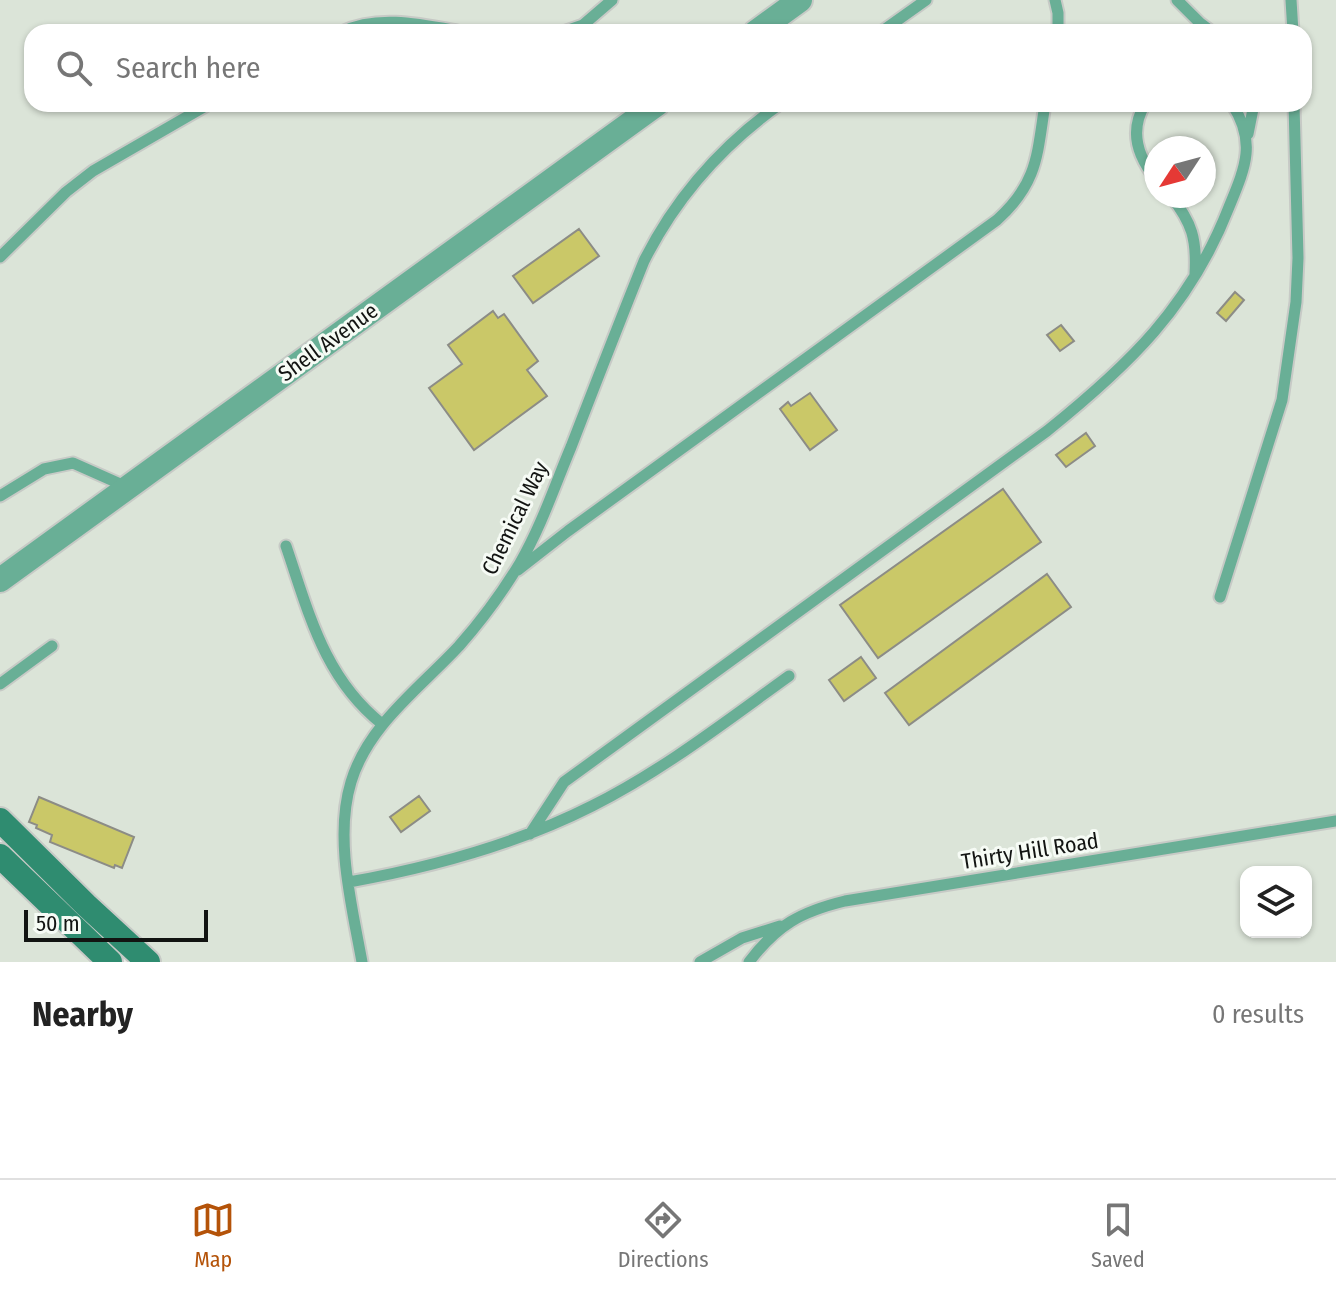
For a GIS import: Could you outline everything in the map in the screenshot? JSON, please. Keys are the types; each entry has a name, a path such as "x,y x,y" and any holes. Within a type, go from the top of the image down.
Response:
{"main road":[{"path":"0,820 148,962"},
{"path":"0,856 110,962"}],"street":[{"path":"767,24 800,0"},
{"name":"Shell Avenue","path":"0,580 646,112"}],"lane":[{"path":"584,24 612,0"},
{"path":"892,24 926,0"},
{"path":"1055,0 1058,24"},
{"path":"1177,0 1203,24"},
{"path":"1291,0 1292,24"},
{"path":"370,24 416,24"},
{"path":"0,257 66,192 93,171 195,112"},
{"name":"Chemical Way","path":"362,962 346,858 346,810 351,782 363,752 382,724 459,645 497,599 546,507 644,261 661,227 686,192 723,150 770,112"},
{"path":"513,573 997,220 1029,184 1044,112"},
{"path":"1140,112 1135,134 1139,154 1144,161"},
{"path":"1237,112 1247,139"},
{"path":"530,834 564,782 574,774 1079,405 1150,338 1187,292 1218,237 1245,167 1252,112"},
{"path":"1220,597 1282,400 1296,302 1298,258 1294,112"},
{"path":"1180,208 1194,236 1194,279"},
{"path":"0,496 44,469 73,463 128,488"},
{"path":"286,546 322,649 360,704 382,724"},
{"path":"0,684 52,646"},
{"path":"349,882 417,870 475,854 591,807 640,779 789,676"},
{"name":"Thirty Hill Road","path":"749,962 784,924 811,910 845,901 1336,821"},
{"path":"700,962 742,938 784,924"}],"shaded area":[{"path":"0,0 1336,0 1336,962 148,962 0,820"},
{"path":"0,856 110,962 0,962"}],"building":[{"path":"579,229 599,256 533,303 513,276"},
{"path":"1235,292 1244,300 1226,321 1217,313"},
{"path":"493,311 498,318 504,314 538,361 527,370 547,396 474,450 429,388 462,364 448,345"},
{"path":"1061,325 1074,341 1060,351 1047,335"},
{"path":"810,393 837,430 810,450 780,409 788,402 791,406"},
{"path":"1086,433 1095,446 1066,467 1056,455"},
{"path":"1003,489 1041,542 878,658 840,605"},
{"path":"1047,574 1071,607 909,725 885,693"},
{"path":"861,657 876,678 844,701 829,680"},
{"path":"419,796 430,811 401,832 390,817"},
{"path":"39,797 134,837 122,868 115,865 114,868 50,842 52,835 29,822"}]}
